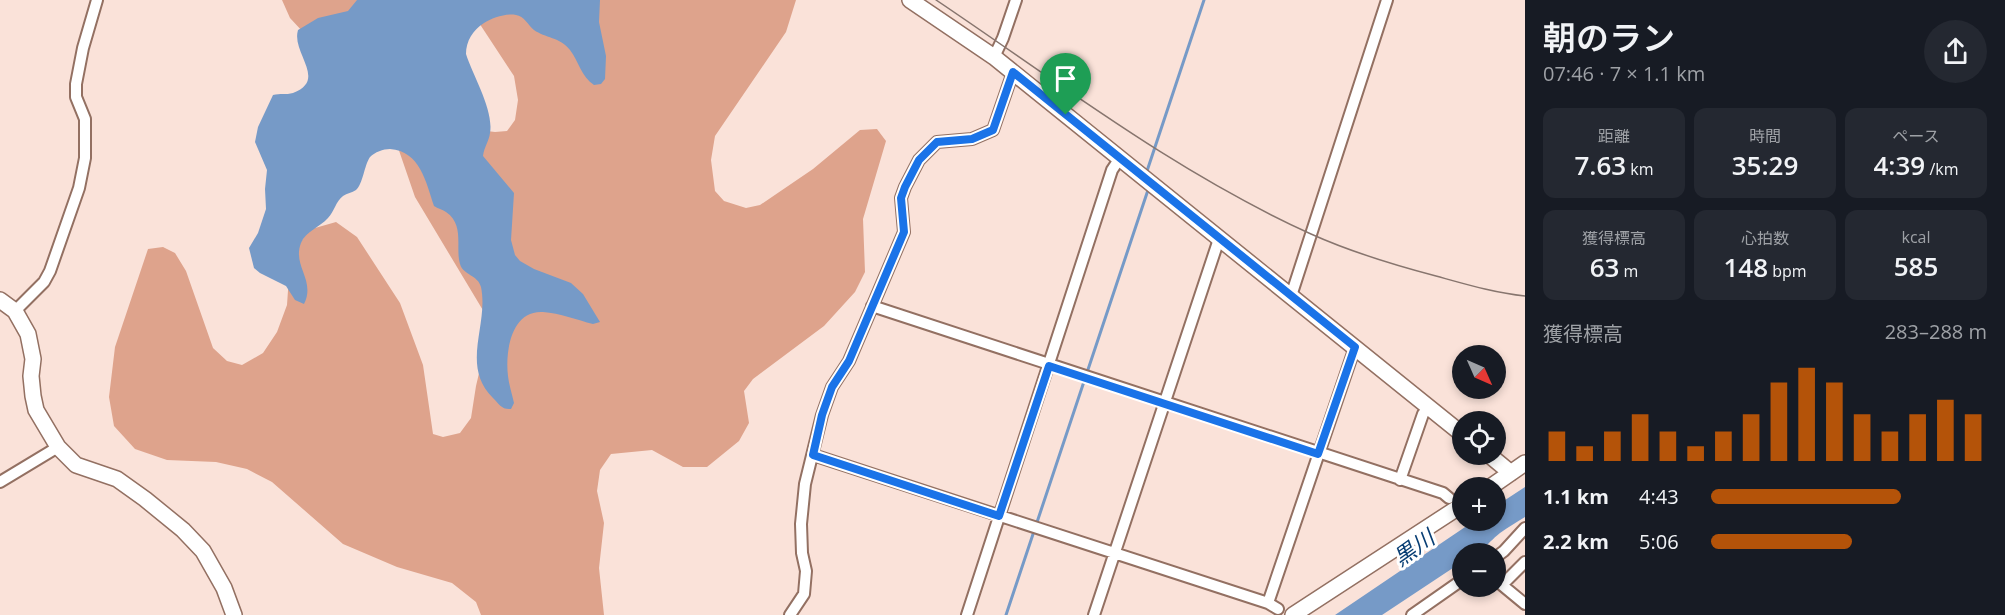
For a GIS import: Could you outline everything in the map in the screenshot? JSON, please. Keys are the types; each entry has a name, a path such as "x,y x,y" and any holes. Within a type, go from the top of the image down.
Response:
{"street":[{"path":"15,311 44,282 50,271 79,188 85,158 85,119 76,97 76,84 82,48 97,0"},
{"path":"910,0 994,57 1452,426"},
{"path":"994,57 1016,0"},
{"path":"1291,296 1387,0"},
{"path":"792,615 804,594 806,571 802,553 801,524 805,484 822,415 832,387 849,361 904,232 901,198 919,160 937,142 972,139 993,130 1013,72"},
{"path":"967,615 1112,170 1120,158"},
{"path":"1094,615 1219,238"},
{"path":"0,300 15,311 28,334 33,358 31,376 36,410 58,447 76,465 117,479 146,499 183,530 203,550 224,588 229,613"},
{"path":"872,306 1049,366 1443,493 1452,499"},
{"path":"1268,603 1355,347"},
{"path":"1400,480 1423,414 1429,407"},
{"path":"0,482 58,447"},
{"path":"813,455 1268,603 1278,609"},
{"path":"1505,477 1525,463"},
{"path":"1501,465 1511,473"},
{"path":"1293,615 1452,505"},
{"path":"1506,549 1525,528"},
{"path":"1525,562 1502,585 1525,604"},
{"path":"1412,615 1452,587"}],"shaded area":[{"path":"282,0 378,0 303,32 290,18"},
{"path":"464,0 796,0 786,32 715,136 711,160 715,191 724,201 746,208 760,205 813,169 860,130 877,129 886,141 863,219 865,272 855,292 824,326 753,379 744,391 749,423 739,441 707,467 683,467 652,450 611,454 600,470 597,491 604,523 599,568 604,615 481,615 476,602 452,583 397,567 343,544 272,482 247,469 216,462 167,460 135,449 114,426 109,397 115,347 148,249 163,247 175,253 186,271 213,348 227,361 242,365 263,353 277,332 287,305 290,261 308,230 336,222 357,237 400,303 423,365 433,434 443,437 460,433 471,418 488,335 487,317 415,197 383,104 479,130 507,131 515,120 518,100 514,76"}],"water":[{"path":"357,0 600,0 599,22 606,56 605,79 601,84 594,85 590,81 566,46 534,30 519,16 504,15 487,21 473,32 467,45 466,54 489,114 489,136 483,156 514,193 511,240 515,255 520,261 534,269 571,283 583,294 600,322 593,324 543,312 532,313 524,318 512,334 509,345 507,366 514,403 511,409 503,408 493,398 483,385 478,372 478,345 482,316 481,287 460,264 457,230 452,217 434,206 420,169 408,155 390,149 372,155 358,187 341,198 328,218 303,239 299,259 307,288 304,304 295,300 286,286 254,268 249,248 258,233 266,209 267,170 255,142 258,127 273,95 293,93 303,88 308,81 306,65 297,39 298,30 318,18 348,11"},
{"path":"1525,487 1525,517 1506,529 1506,499"},
{"path":"1459,531 1503,531 1489,543 1452,543 1452,569 1382,615 1335,615"}],"waterway":[{"path":"1149,173 1147,171 1204,0"},
{"path":"1006,615 1149,187"}],"tram line":[{"path":"936,0 1165,155 1261,210 1326,241 1373,258 1480,288 1525,296"}],"route":[{"path":"1013,72 1066,115 1355,347 1318,454 1049,366 999,516 813,455 822,415 832,387 849,361 904,232 901,198 919,160 937,142 972,139 993,130 1013,72"}],"water label":[{"name":"黒川","path":"1413,547"}]}
